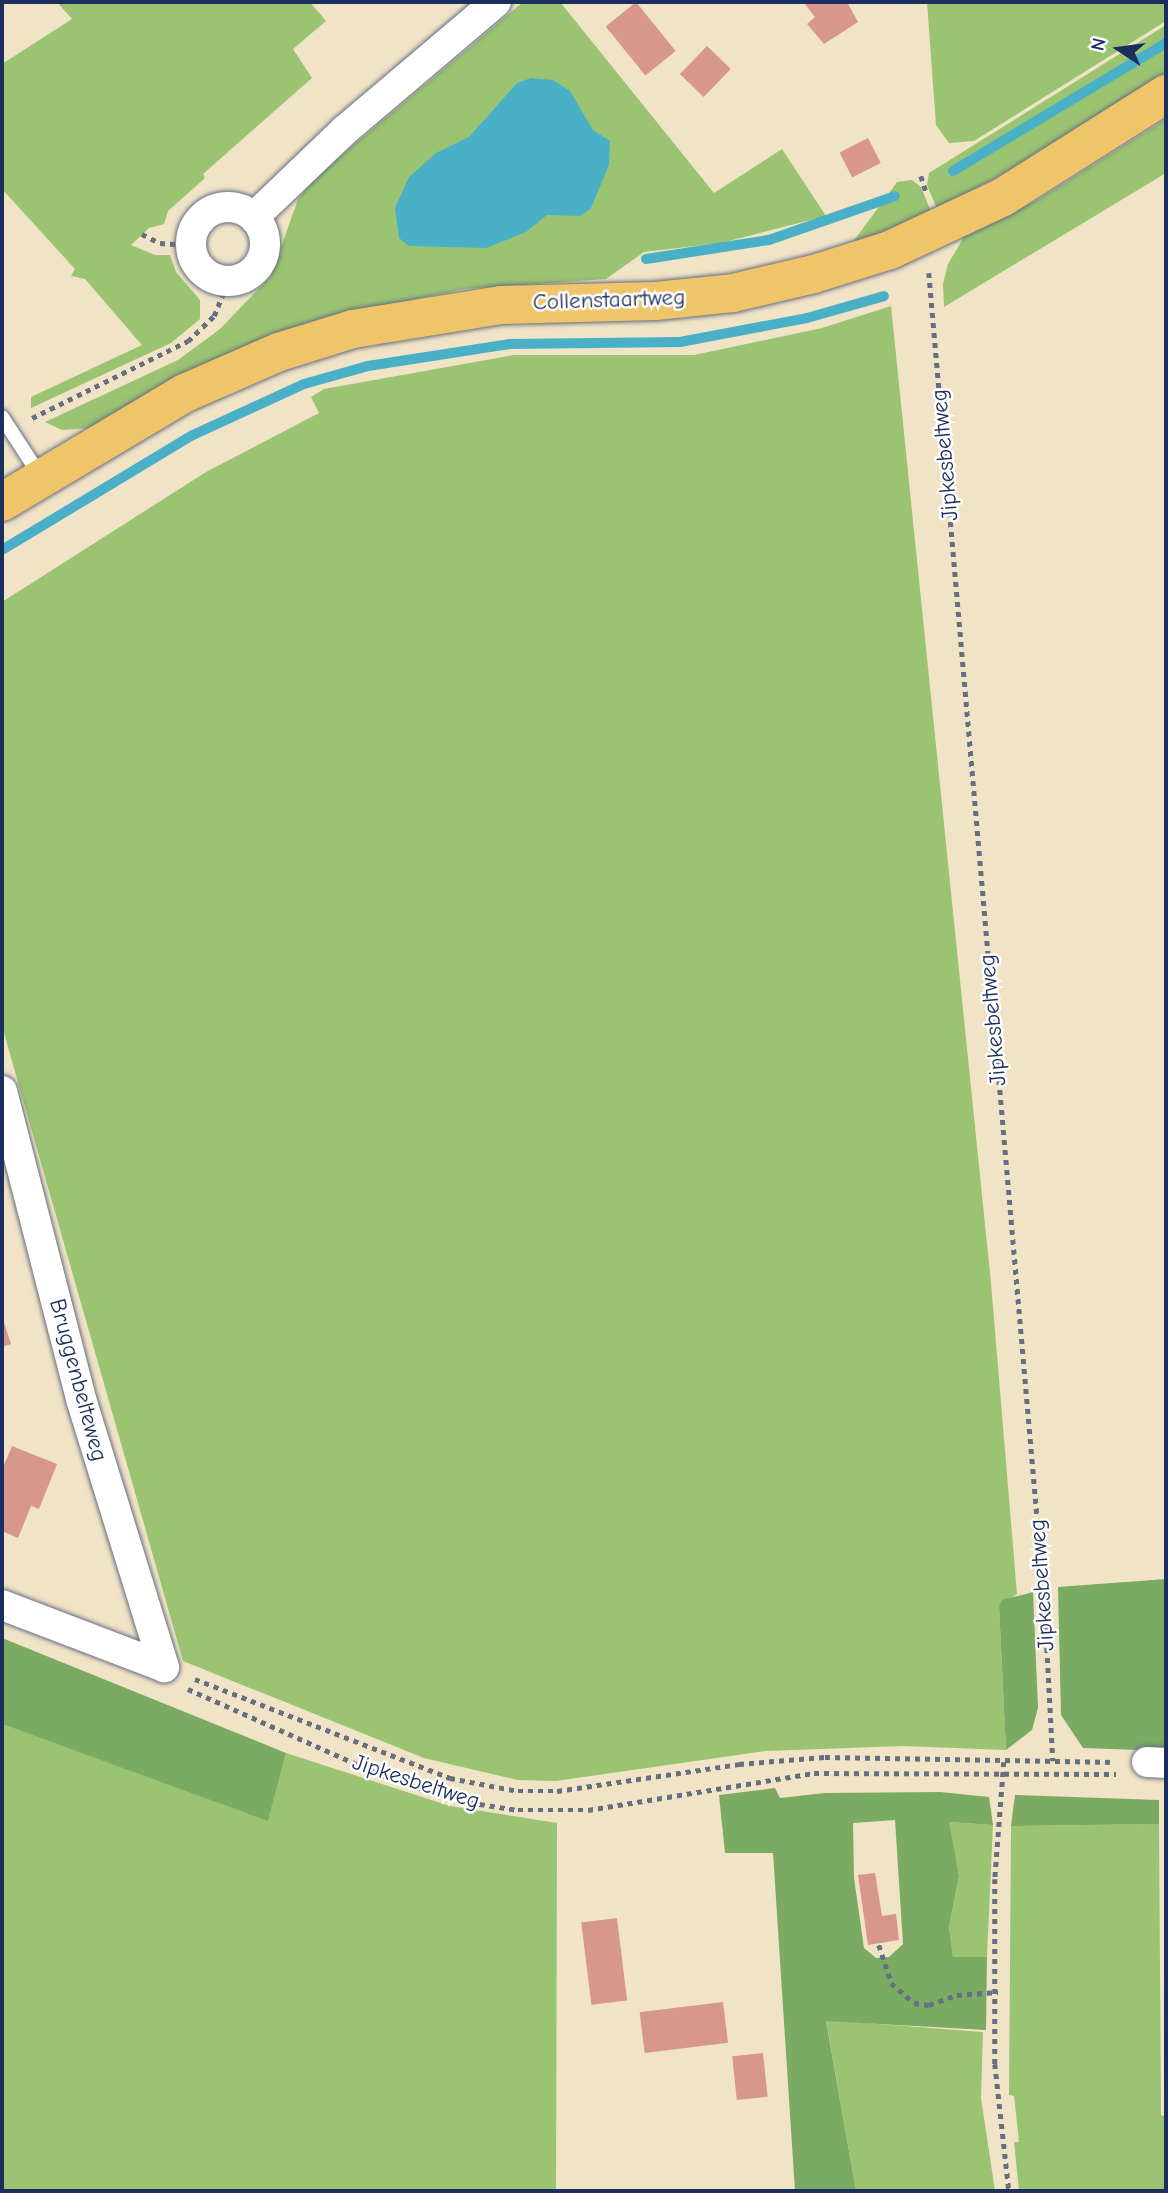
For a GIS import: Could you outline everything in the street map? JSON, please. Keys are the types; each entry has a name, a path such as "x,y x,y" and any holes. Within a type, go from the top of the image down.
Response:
{"main road":[{"name":"Collenstaartweg","path":"2,502 210,381 279,352 353,329 501,305 656,301 733,292 858,261 948,225 1003,197 1166,94"}],"street":[{"path":"254,218 345,130 496,2"},
{"path":"228,207 254,218 265,244 260,262 247,276 228,282 202,271 191,245 195,226 209,212 228,207"},
{"name":"Bruggenbelteweg","path":"2,1091 81,1399 164,1667"},
{"path":"2,1605 164,1667"}],"lane":[{"path":"2,417 42,478"}],"path":[{"path":"142,234 160,243 191,245"},
{"name":"Jipkesbeltweg","path":"929,278 1045,1608 1052,1761"},
{"path":"11,431 63,400 188,341 214,316 228,282"},
{"name":"Jipkesbeltweg","path":"164,1667 440,1775 519,1791 556,1791 739,1764 825,1757 1004,1762 1157,1762"},
{"name":"Jipkesbeltweg","path":"164,1667 178,1685 381,1775 460,1801 518,1811 589,1810 814,1773 1003,1777 1131,1774 1157,1762"},
{"path":"1004,1762 995,1879 998,1992 996,2083 1009,2191"},
{"path":"879,1945 891,1983 914,2003 929,2005 957,1995 998,1992"}],"green space":[{"path":"57,2 310,2 326,21 293,49 312,78 203,174 205,178 168,211 164,224 149,228 131,245 155,255 170,255 176,272 200,300 200,319 171,343 31,408 31,397 142,345 85,279 71,276 75,269 2,189 2,64 72,19"},
{"path":"523,2 560,2 714,193 782,149 826,216 721,243 644,252 606,279 464,289 326,318 208,362 91,428 62,430 45,422 178,360 220,329 271,276 298,199 317,176"},
{"path":"927,2 1166,2 1166,21 974,141 949,143 936,125"},
{"path":"1166,25 1166,73 1028,161 937,209 927,185 929,173"},
{"path":"1166,119 1166,173 944,307 943,284 948,264 964,237 1039,199"},
{"path":"912,180 921,187 931,212 850,246 897,182"},
{"path":"891,306 991,1283 1017,1594 999,1606 1006,1750 903,1746 765,1751 556,1781 517,1780 424,1758 183,1661 2,1026 2,602 206,472 319,413 311,397 324,389 514,355 694,355 822,328"},
{"path":"1166,1579 1166,1751 1083,1748 1061,1715 1058,1587"},
{"path":"1033,1592 1038,1708 1032,1730 1006,1750 999,1606 1002,1600"},
{"path":"2,1638 286,1753 268,1821 2,1724"},
{"path":"2,1724 268,1820 286,1753 450,1806 557,1823 556,2191 2,2191"},
{"path":"775,1788 780,1798 825,1793 940,1792 989,1797 993,1825 949,1822 959,1876 949,1927 953,1957 987,1957 986,2030 826,2021 856,2191 795,2191 773,1853 725,1853 719,1795","holes":["895,1820 903,1944 889,1957 876,1958 864,1948 854,1878 853,1823"]},
{"path":"1015,1795 1159,1800 1159,1824 1011,1826"},
{"path":"948,1822 993,1825 987,1957 953,1958 949,1927 959,1876"},
{"path":"1159,1824 1161,2115 1166,2117 1166,2191 1019,2191 1014,2142 1019,2142 1014,2096 1009,2095 1011,1826"},
{"path":"826,2020 983,2032 981,2098 995,2191 856,2191"}],"water":[{"path":"531,78 553,80 570,91 593,130 610,141 609,165 591,208 580,216 547,215 526,232 486,248 409,246 399,238 395,208 409,177 436,153 469,137 517,83"}],"building":[{"path":"636,2 676,51 645,76 606,27"},
{"path":"847,2 858,22 824,44 807,24 815,17 804,3"},
{"path":"707,46 731,69 704,97 680,74"},
{"path":"868,138 881,163 852,177 839,153"},
{"path":"2,1316 11,1344 2,1347"},
{"path":"12,1446 57,1464 39,1509 31,1506 18,1538 2,1531 2,1470"},
{"path":"875,1873 882,1916 896,1914 899,1940 868,1945 858,1875"},
{"path":"617,1918 627,2000 591,2005 581,1922"},
{"path":"723,2002 728,2043 645,2053 640,2012"},
{"path":"763,2053 768,2097 737,2100 732,2056"}],"waterway":[{"path":"953,171 1166,43"},
{"path":"646,259 769,240 895,196"},
{"path":"2,550 193,435 304,384 368,366 510,344 680,342 807,318 884,296"}]}
